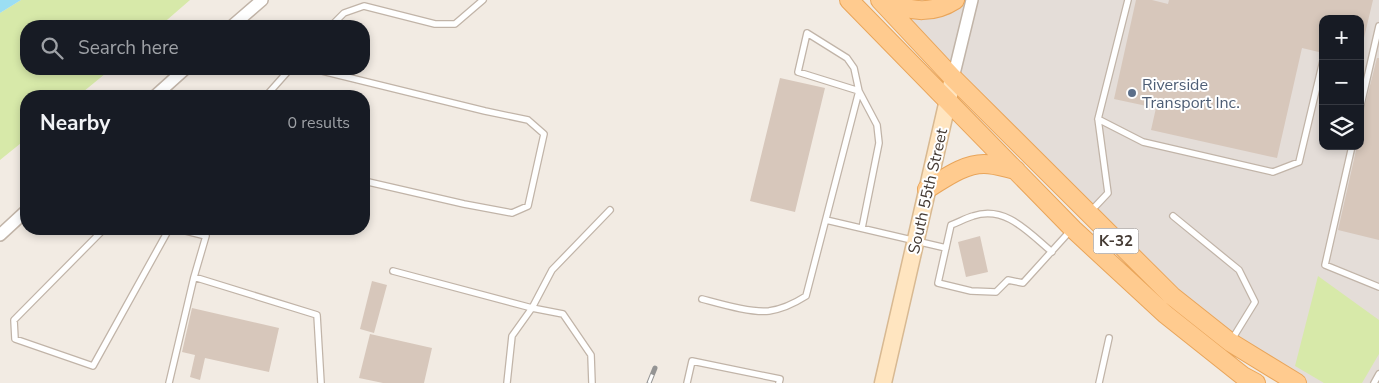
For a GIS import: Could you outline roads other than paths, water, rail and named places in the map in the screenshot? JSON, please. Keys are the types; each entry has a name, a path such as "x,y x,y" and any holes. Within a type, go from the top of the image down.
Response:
{"main road":[{"name":"K-32","path":"849,0 1073,229 1165,314 1243,376 1256,383"},
{"name":"K-32","path":"880,0 953,78 1172,296 1230,342 1297,383"},
{"path":"890,0 914,10 933,10 955,0"},
{"name":"South 55th Street","path":"883,383 953,78"},
{"path":"927,190 957,171 970,166 986,164 1016,170"}],"street":[{"path":"239,20 262,0"},
{"name":"South 55th Street","path":"953,78 972,0"},
{"path":"161,90 178,75"},
{"path":"0,235 20,217"}],"lane":[{"path":"337,20 344,13 364,6 435,24 455,24 484,0"},
{"path":"1088,213 1108,193 1098,119 1128,0"},
{"path":"1361,105 1379,26"},
{"path":"859,91 798,72 808,33 847,58 854,68 859,91 877,125 879,143 862,228"},
{"path":"271,90 285,75"},
{"path":"338,75 528,120 544,134 528,206 512,213 370,182"},
{"path":"1098,119 1143,142 1273,172 1299,162 1319,78"},
{"path":"702,299 738,308 768,311 791,305 806,296 859,91"},
{"path":"1351,150 1325,265 1379,287"},
{"path":"508,383 512,336 532,308 552,270 610,210"},
{"path":"1052,252 1012,219 992,212 974,215 952,225 938,283 971,290 996,292 1008,280 1023,283 1052,252 1073,229"},
{"path":"1174,216 1240,270 1255,302 1219,356"},
{"path":"826,220 946,248"},
{"path":"98,235 14,320 15,339 93,366 165,235"},
{"path":"169,383 194,277 206,236 202,235"},
{"path":"392,271 532,308 563,314 591,354 592,383"},
{"path":"194,277 317,315 320,383"},
{"path":"1099,383 1109,338"},
{"path":"687,383 692,361 780,379 779,383"}],"water":[{"path":"0,0 21,0 0,13"}],"railway":[{"path":"649,383 655,368"}],"place":[{"name":"Riverside Transport Inc.","path":"1132,93"}]}
